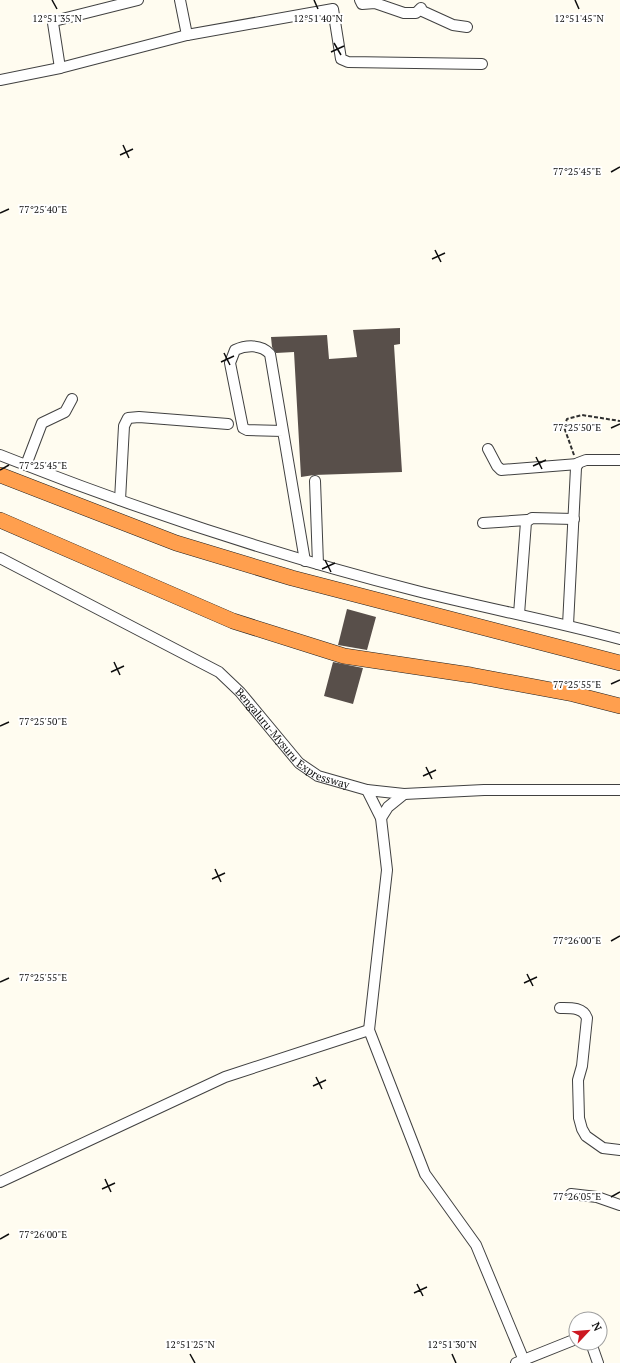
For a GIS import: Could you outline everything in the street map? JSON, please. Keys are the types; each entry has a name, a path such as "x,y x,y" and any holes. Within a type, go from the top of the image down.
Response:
{"highway":[{"path":"0,475 183,545 292,578 620,663"},
{"path":"0,520 233,621 344,656 471,675 573,694 620,706"}],"street":[{"path":"60,68 53,23 54,21 138,0"},
{"path":"180,0 187,35"},
{"path":"360,0 362,4 381,4 404,13 416,13 420,9 453,25 467,27"},
{"path":"0,80 60,68 187,35 333,9 338,48 342,59 348,62 482,64"},
{"path":"283,431 247,430 243,428 230,363 236,350 243,347 258,347 266,349 270,354 305,561"},
{"path":"26,465 42,423 65,412 72,399"},
{"path":"120,500 124,426 128,418 139,417 228,424"},
{"path":"488,449 497,466 502,470 578,464 586,460 620,460"},
{"path":"0,455 120,500 270,551 417,591 568,625 620,639"},
{"path":"568,625 576,468 578,464"},
{"path":"315,481 318,564"},
{"path":"483,523 527,520 532,518 574,519"},
{"path":"519,614 527,520"},
{"name":"Bengaluru-Mysuru Expressway","path":"0,558 218,672 240,692 299,763 318,776 367,790 404,794 484,790 620,790"},
{"path":"367,790 381,818 387,870 369,1030 425,1174 476,1245 522,1362 568,1342"},
{"path":"381,818 388,808 404,794"},
{"path":"560,1008 574,1008 582,1011 587,1018 582,1066 578,1080 579,1118 582,1129 586,1136 603,1148 620,1150"},
{"path":"0,1182 225,1077 369,1030"},
{"path":"571,1194 597,1197 620,1206"},
{"path":"594,1351 598,1363"}],"path":[{"path":"578,464 568,443 564,427 567,419 582,415 620,420"}],"building":[{"path":"400,328 400,344 394,345 402,472 314,475 301,477 294,352 276,353 272,347 271,337 327,335 329,359 357,357 353,330"},
{"path":"347,609 376,617 367,650 338,645"},
{"path":"333,662 363,668 353,704 324,696"}]}
